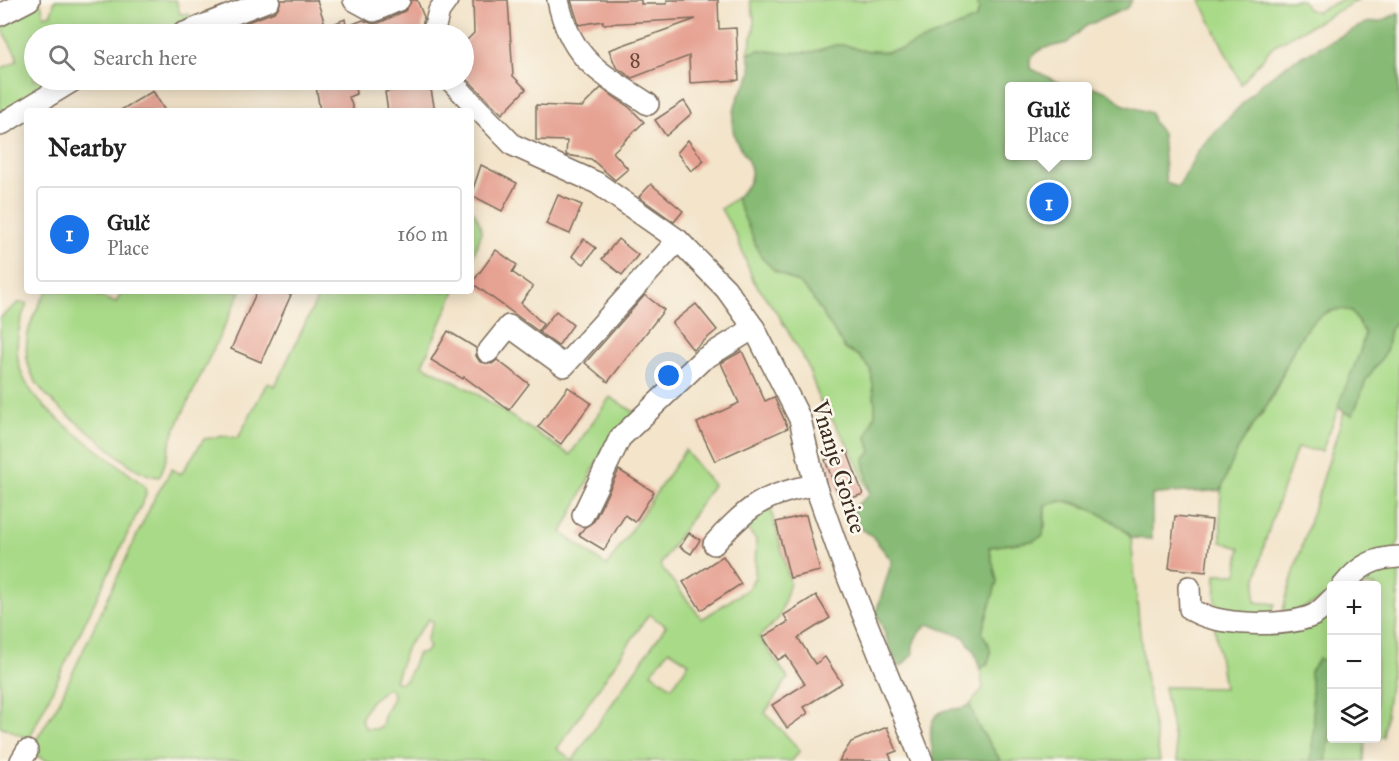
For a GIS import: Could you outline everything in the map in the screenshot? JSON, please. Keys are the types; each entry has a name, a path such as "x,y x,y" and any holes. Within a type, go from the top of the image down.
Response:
{"street":[{"path":"0,15 29,0"},
{"path":"208,24 269,0"},
{"path":"354,0 374,11 399,0"},
{"path":"558,0 562,19 576,49 592,67 648,104"},
{"path":"436,24 439,4"},
{"path":"28,108 58,90"},
{"name":"Vnanje Gorice","path":"460,90 513,145 597,183 678,240 726,289 754,328 800,419 815,485 846,572 921,761"},
{"path":"0,125 24,110"},
{"path":"488,352 509,326 564,366 678,240"},
{"path":"583,515 620,438 702,360 754,328"},
{"path":"714,544 735,521 761,500 786,490 815,485"},
{"path":"1346,581 1356,570 1366,564 1377,559 1399,557"},
{"path":"1189,587 1190,609 1201,616 1231,621 1289,621 1312,616 1327,603"}],"green space":[{"path":"55,0 176,0 180,14 189,14 192,24 24,24 24,90 50,90 0,120 0,69 16,62 17,56 6,37 1,22 37,1 41,3 44,16 51,14"},
{"path":"750,0 976,0 979,10 976,19 901,49 885,52 836,45 812,52 783,53 759,50 748,54 754,29"},
{"path":"977,0 1132,0 1127,8 1086,26 1067,43 1041,49 1030,59 1030,68 1057,82 1005,82 1005,160 1092,160 1092,86 1110,93 1122,104 1151,113 1153,122 1162,133 1166,183 1178,187 1200,148 1262,83 1291,62 1366,23 1381,21 1399,13 1399,317 1390,329 1386,352 1366,380 1353,415 1344,412 1338,405 1360,352 1365,333 1351,311 1335,310 1321,315 1299,340 1267,405 1238,449 1221,490 1152,495 1152,539 1131,538 1111,520 1082,505 1064,501 1045,505 1043,536 1032,541 989,547 997,581 982,633 990,652 985,665 980,669 974,651 964,637 928,624 914,641 913,654 900,667 892,654 876,613 892,561 872,536 856,525 853,508 870,494 864,460 871,452 867,437 875,414 871,370 859,356 845,349 812,297 800,284 775,271 761,257 736,198 751,178 751,169 735,137 734,115 739,96 750,75 751,66 748,54 759,50 783,53 812,52 835,45 885,52 901,49 976,19 979,10"},
{"path":"1200,0 1302,0 1307,9 1317,12 1341,0 1358,0 1273,46 1241,84"},
{"path":"736,198 761,257 775,271 800,284 812,297 845,349 859,356 871,370 875,414 867,437 871,452 864,460 870,494 849,446 820,401 806,362 779,316 753,280 736,235 721,209"},
{"path":"474,212 481,228 474,253"},
{"path":"45,294 94,294 116,303 120,294 240,294 174,432 159,477 142,472 118,456 44,392 33,376 27,359 27,340 33,317"},
{"path":"320,294 454,294 422,365 474,392 570,455 610,397 636,413 604,448 562,533 607,566 685,450 713,485 660,565 702,619 748,589 755,577 756,540 742,522 769,502 790,583 779,618 759,637 788,678 765,713 800,750 792,761 47,761 29,752 58,704 154,499 172,469 181,474 204,439 225,436 238,438 267,383 275,386","holes":["649,614 666,626 573,760 557,749","429,619 433,622 426,641 429,648 424,653 418,653 407,679 400,683 395,681 407,646","669,650 689,663 672,687 651,673","387,688 392,690 393,698 385,712 382,726 376,729 366,729 361,719 370,702"]},
{"path":"18,303 27,303 19,326 17,346 19,364 24,380 34,395 79,436 145,486 146,495 29,739 0,726 0,318"},
{"path":"1341,308 1351,311 1365,333 1360,352 1322,451 1297,448 1270,525 1259,567 1255,602 1275,604 1269,618 1215,617 1216,574 1237,574 1240,548 1221,542 1220,498 1228,468 1233,456 1269,403 1290,357 1310,325 1325,313"},
{"path":"1399,317 1399,540 1395,551 1346,581 1327,581 1327,597 1282,618 1285,601 1344,412 1353,415 1366,380 1386,352 1390,329"},
{"path":"1064,501 1082,506 1110,519 1131,538 1143,663 1160,761 1001,761 978,726 970,705 983,688 980,669 988,664 989,644 981,633 997,581 989,547 1032,541 1045,528 1045,505"},
{"path":"1399,561 1396,627 1383,737 1381,737 1381,581 1351,581 1359,572"},
{"path":"1327,605 1327,662 1319,659 1310,671 1314,725 1311,761 1178,761 1164,687 1224,688 1214,623 1234,625"},
{"path":"1319,659 1327,662 1327,743 1329,743 1326,761 1311,761 1314,725 1310,671"},
{"path":"970,705 978,726 1001,761 933,761 930,731 934,719 946,710"},
{"path":"1328,743 1365,743 1364,761 1326,761"}],"building":[{"path":"281,0 317,0 325,24 242,24 274,12"},
{"path":"412,0 417,0 424,17 423,24 373,24 379,23 405,11"},
{"path":"473,0 508,0 513,76 526,89 502,114 474,86"},
{"path":"571,0 641,0 641,4 667,4 667,0 718,0 719,29 736,28 739,80 690,83 689,56 632,78 616,67 609,50 696,19 603,24 603,21 579,25"},
{"path":"345,19 346,24 333,24"},
{"path":"363,20 373,24 353,24"},
{"path":"601,88 630,108 644,122 613,152 628,169 615,180 591,159 566,155 567,141 536,140 536,105 582,107"},
{"path":"317,90 355,90 356,94 349,97 353,108 320,108"},
{"path":"431,90 434,108 388,108 385,92"},
{"path":"153,91 163,108 124,108"},
{"path":"684,101 692,113 666,136 655,120"},
{"path":"688,140 704,161 691,171 677,153"},
{"path":"481,165 517,183 502,211 474,197 474,186"},
{"path":"651,184 683,211 674,222 639,197"},
{"path":"558,195 582,205 570,234 546,224"},
{"path":"584,239 596,248 584,264 572,256"},
{"path":"618,239 638,255 622,275 602,259"},
{"path":"496,250 517,265 512,272 533,287 521,303 543,324 538,331 474,284 474,280"},
{"path":"256,294 291,295 261,362 231,349"},
{"path":"645,295 664,310 608,382 585,363"},
{"path":"696,304 717,330 693,350 672,323"},
{"path":"556,311 573,325 558,346 539,332"},
{"path":"448,331 476,348 476,356 480,362 492,364 497,360 529,384 509,410 464,377 463,379 431,360"},
{"path":"742,351 765,401 774,397 788,428 715,461 697,423 739,403 721,363"},
{"path":"568,387 591,403 561,444 538,427"},
{"path":"847,451 863,494 841,502 825,460"},
{"path":"619,470 654,492 635,522 625,515 604,550 579,535 594,521"},
{"path":"806,515 820,571 790,578 776,522"},
{"path":"1175,516 1212,520 1206,572 1169,568"},
{"path":"689,533 700,540 691,554 680,547"},
{"path":"723,556 741,584 701,610 683,582"},
{"path":"816,595 830,618 798,638 815,664 825,657 842,683 804,707 808,713 787,728 772,705 805,684 786,655 778,660 763,637 788,622 784,615"},
{"path":"887,727 897,751 889,754 892,761 839,761 851,742"}],"place":[{"name":"Gulč","path":"1049,202"}]}
